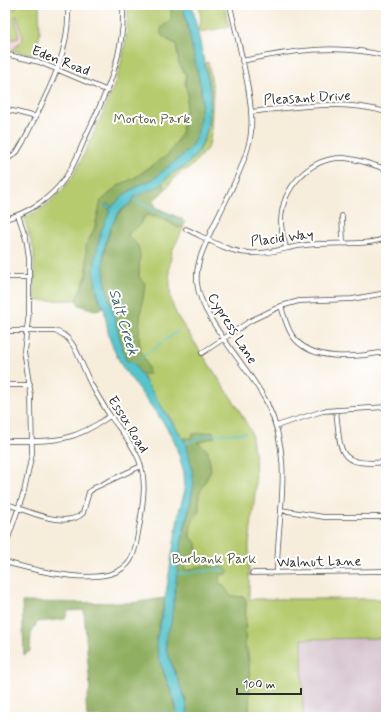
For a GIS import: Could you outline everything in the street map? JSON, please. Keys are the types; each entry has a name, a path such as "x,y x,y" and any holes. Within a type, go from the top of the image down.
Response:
{"street":[{"path":"5,161 21,147 58,69 67,38 68,5"},
{"path":"5,219 18,215 48,197 66,177 108,91 117,65 123,33 123,5"},
{"name":"Cypress Lane","path":"230,5 252,112 251,133 247,152 198,264 198,288 203,305 262,394 276,426 284,462 276,573"},
{"path":"242,61 278,53 305,50 355,50 386,56"},
{"name":"Eden Road","path":"5,54 32,60 58,69 108,91"},
{"name":"Pleasant Drive","path":"252,112 341,104 363,106 386,112"},
{"path":"5,109 36,117"},
{"path":"286,248 281,222 283,207 290,189 304,172 312,166 332,159 356,160 386,169"},
{"path":"5,547 30,472 32,441 30,385 24,351 27,331 30,277 28,248 18,215"},
{"path":"342,216 343,242"},
{"name":"Placid Way","path":"186,229 234,251 248,254 262,254 307,244 374,241 386,238"},
{"path":"5,277 30,277"},
{"path":"202,353 250,321 281,306 299,301 352,298 386,293"},
{"path":"281,306 291,333 302,346 313,352 322,354 356,355 386,352"},
{"name":"Essex Road","path":"5,331 60,332 70,340 92,386 110,416 132,445 141,466 144,492 133,554 125,567 112,574 50,573 5,562"},
{"path":"5,385 30,385"},
{"path":"276,426 313,414 336,410 386,407"},
{"path":"336,410 340,445 347,457 353,462 386,462"},
{"path":"5,441 55,440 81,434 110,416"},
{"path":"5,503 54,518 74,519 83,513 89,492 94,488 141,466"},
{"path":"281,510 324,517 386,517"},
{"name":"Walnut Lane","path":"252,573 386,571"}],"shaded area":[{"path":"5,5 15,5 23,40 12,50 5,49"},
{"path":"386,638 386,717 303,717 302,639"}],"green space":[{"path":"5,5 13,5 15,10 15,5 39,5 40,34 35,55 12,50 23,39 17,16 15,16 19,38 11,40 8,39 6,28 5,31"},
{"name":"Morton Park","path":"128,5 183,5 198,127 153,179 99,299 35,301 34,251 24,218 40,209 59,194 68,184 79,165 118,74 125,42"},
{"path":"171,5 183,5 201,88 202,104 197,136 188,151 153,179 122,196 112,207 106,204 110,211 94,276 99,299 104,308 95,310 79,305 76,300 87,274 86,245 94,230 101,201 119,185 134,178 169,154 181,134 188,94 185,85 186,75 179,64 176,44 164,38 160,33 162,27 171,20"},
{"path":"199,5 224,5 229,27 199,32 201,20"},
{"path":"208,62 213,89 209,146 190,168 176,176 166,189 162,183 196,156 204,141 210,108 209,84 205,63"},
{"path":"162,183 166,189 153,201 157,208 182,219 185,222 183,227 178,228 167,221 147,215 140,225 128,235 138,246 140,254 139,277 145,283 139,339 140,348 148,367 149,374 139,374 126,360 119,341 118,330 104,283 103,264 106,243 118,214 133,201 134,197"},
{"name":"Burbank Park","path":"133,201 184,227 172,251 169,269 171,301 177,316 238,408 251,432 255,459 256,485 249,544 249,599 386,599 386,638 302,639 303,717 246,717 249,710 248,650 245,646 246,600 244,597 231,596 174,599 186,520 187,445 134,367 112,309"},
{"path":"213,432 215,437 197,443 202,445 208,451 211,470 199,494 199,512 193,520 190,530 190,537 197,543 198,552 195,556 184,562 185,570 204,566 226,568 229,571 227,574 220,575 219,583 223,585 231,596 244,597 246,600 245,646 249,661 250,684 249,710 246,717 188,717 186,701 166,649 166,637 171,623 180,550 191,504 192,469 187,445 183,438 192,438 192,434"},
{"path":"165,598 157,642 160,660 173,698 177,717 87,717 86,702 90,689 84,610 68,611 65,619 37,622 31,635 30,651 24,655 22,602 131,603"}],"water":[{"path":"183,5 192,5 211,94 207,130 199,151 188,164 172,173 159,186 134,197 130,204 119,212 110,229 106,241 103,263 106,285 126,360 134,364 187,445 192,469 194,484 180,550 171,623 166,637 166,649 186,701 188,717 177,717 176,705 159,659 156,641 163,612 179,512 185,490 184,472 174,440 163,422 123,368 115,352 109,337 104,308 99,299 94,276 95,260 101,231 110,211 110,209 105,206 106,203 112,207 122,196 153,179 188,151 197,136 202,104 201,88"}],"waterway":[{"path":"133,200 182,223"},
{"name":"Salt Creek","path":"133,364 178,331"},
{"path":"184,444 206,435 246,433"},
{"path":"177,574 224,569"}]}
